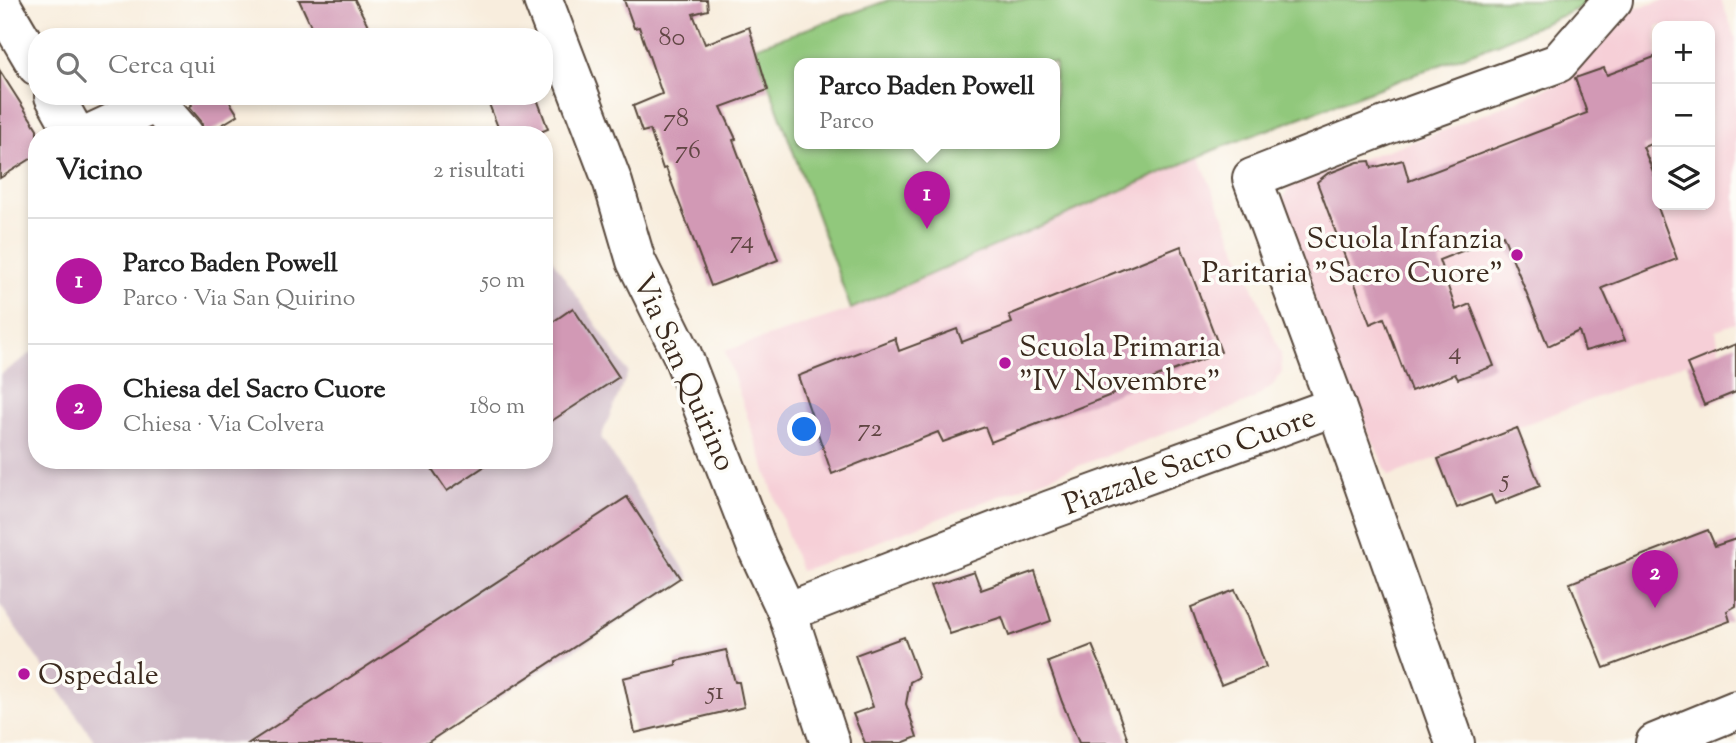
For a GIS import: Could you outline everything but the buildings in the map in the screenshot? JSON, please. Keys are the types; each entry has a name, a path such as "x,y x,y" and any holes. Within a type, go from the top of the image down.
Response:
{"street":[{"name":"Via San Quirino","path":"543,0 613,183 636,261 682,354 757,548 787,612 830,743"},
{"path":"1336,406 1252,178 1400,120 1558,63 1614,0"},
{"path":"0,3 28,51"},
{"path":"59,105 71,126"},
{"path":"106,126 152,105"},
{"path":"158,105 176,126"},
{"name":"Piazzale Sacro Cuore","path":"787,612 1050,510 1336,406 1455,743"},
{"path":"1655,743 1736,710"}],"shaded area":[{"name":"Scuola Infanzia Paritaria \"Sacro Cuore\"","path":"1666,0 1721,0 1736,38 1736,323 1716,330 1719,351 1389,476 1339,369 1284,216 1282,201 1287,190 1301,179 1432,135 1567,80 1618,13"},
{"name":"Scuola Primaria \"IV Novembre\"","path":"1199,157 1281,354 1282,372 1273,385 1252,400 1227,410 800,571 725,351 852,309"},
{"path":"553,260 628,372 601,437 690,578 426,743 96,743 0,605 0,375 28,355 28,469 553,469"}],"green space":[{"path":"889,0 1593,0 1498,43 1214,150 851,309 755,47"}],"place":[{"name":"Parco Baden Powell","path":"927,229"},
{"name":"Scuola Infanzia Paritaria \"Sacro Cuore\"","path":"1517,255"},
{"name":"Scuola Primaria \"IV Novembre\"","path":"1005,363"},
{"name":"Chiesa del Sacro Cuore","path":"1655,608"},
{"name":"Ospedale","path":"24,674"}]}
